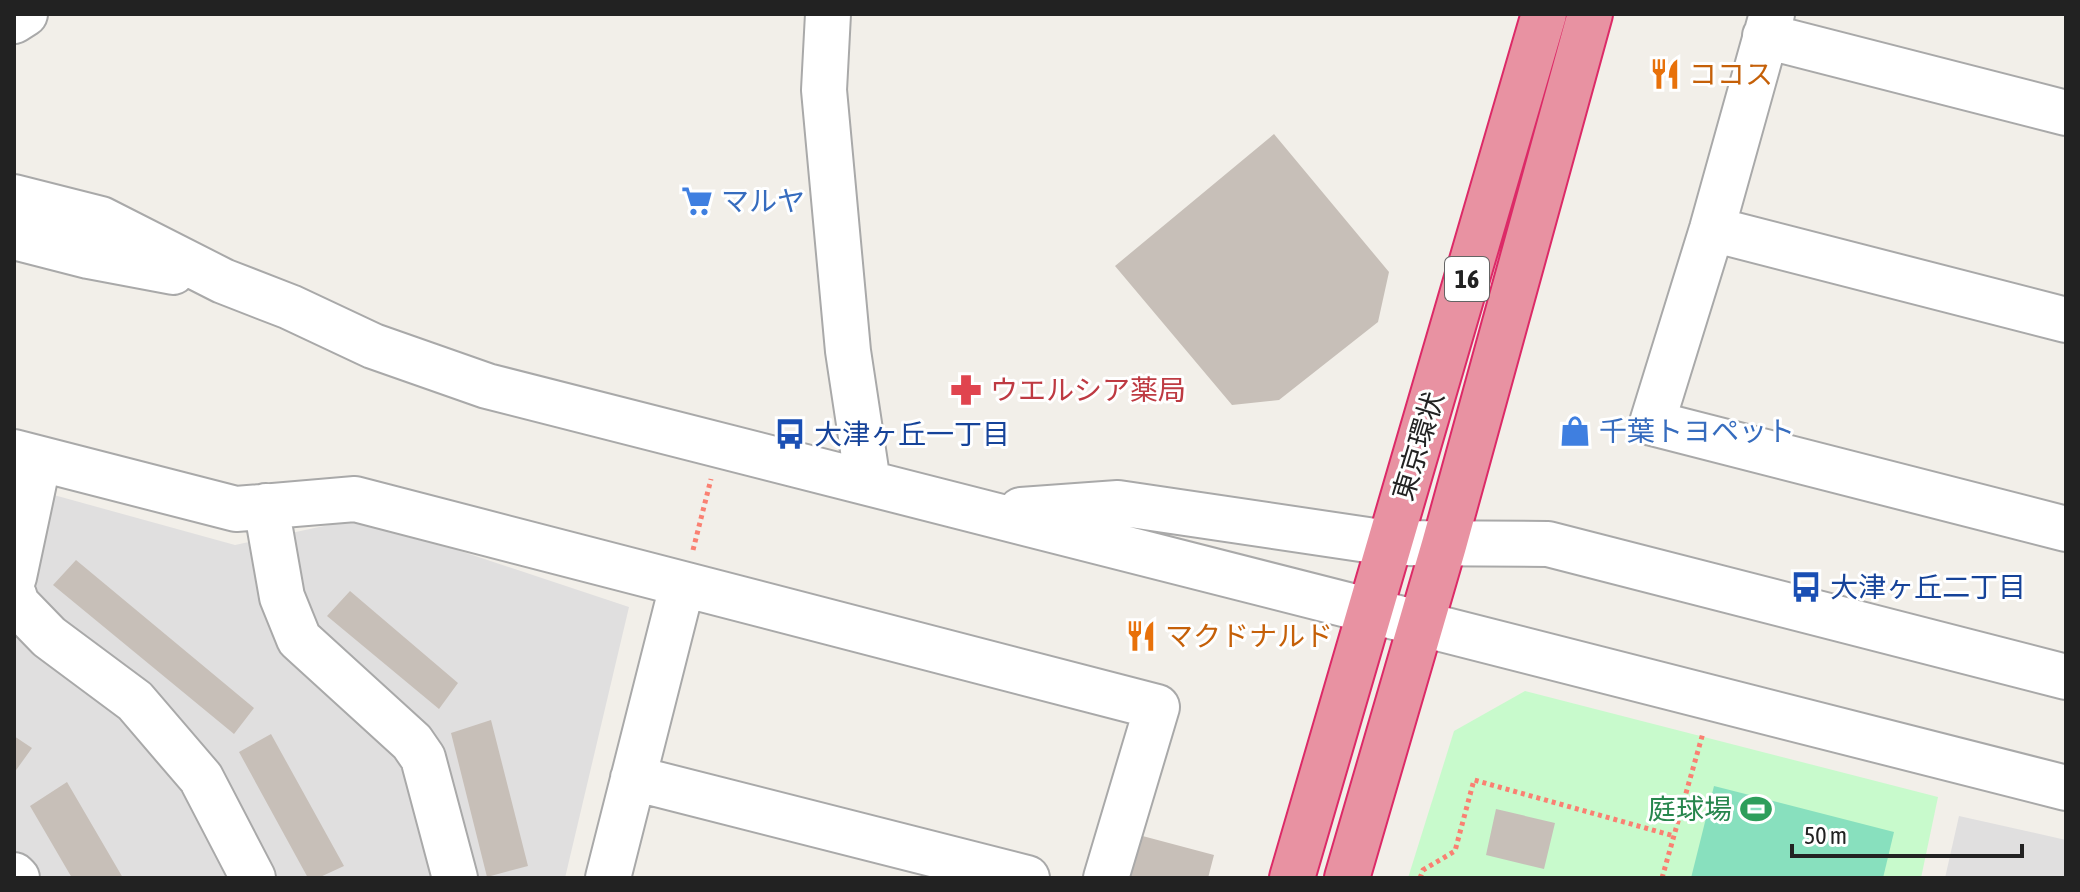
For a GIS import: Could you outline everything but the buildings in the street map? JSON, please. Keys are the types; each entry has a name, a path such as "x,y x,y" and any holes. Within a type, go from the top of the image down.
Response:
{"highway":[{"name":"東京環状","path":"1292,878 1544,14"},
{"name":"東京環状","path":"1347,878 1444,545 1590,14"}],"street":[{"path":"14,21 25,14"},
{"path":"828,14 824,90 848,351 868,483"},
{"path":"2066,113 1769,25 1712,229 1652,423 2066,529"},
{"path":"14,197 101,219 223,281 290,307 373,346 487,386 2066,788"},
{"path":"1712,229 2066,320"},
{"path":"14,237 88,256 223,281"},
{"path":"14,577 27,455 236,509 355,499 1157,707 1106,878"},
{"path":"982,513 1118,503 1388,543 1548,544 2066,677"},
{"path":"266,506 282,597 299,639 412,742 423,758 455,878"},
{"path":"608,878 682,586"},
{"path":"14,595 17,604 49,637 135,701 201,778 253,878"},
{"path":"633,778 1027,878"}],"path":[{"path":"682,586 712,477"},
{"path":"1662,878 1705,729"},
{"path":"1420,878 1423,870 1455,851 1474,780 1674,836"}],"shaded area":[{"path":"14,484 235,545 361,518 629,607 565,878 14,878"},
{"path":"1959,816 2066,840 2066,878 1945,878"}],"green space":[{"path":"1525,691 1938,797 1921,878 1408,878 1454,731"},
{"name":"庭球場","path":"1714,786 1894,832 1883,878 1691,878"}],"place":[{"name":"ココス","path":"1665,74"},
{"name":"マルヤ","path":"697,201"},
{"name":"ウエルシア薬局","path":"966,390"},
{"name":"千葉トヨペット","path":"1575,431"},
{"name":"大津ヶ丘一丁目","path":"790,434"},
{"name":"大津ヶ丘二丁目","path":"1806,587"},
{"name":"マクドナルド","path":"1141,636"},
{"name":"庭球場","path":"1756,809"}]}
